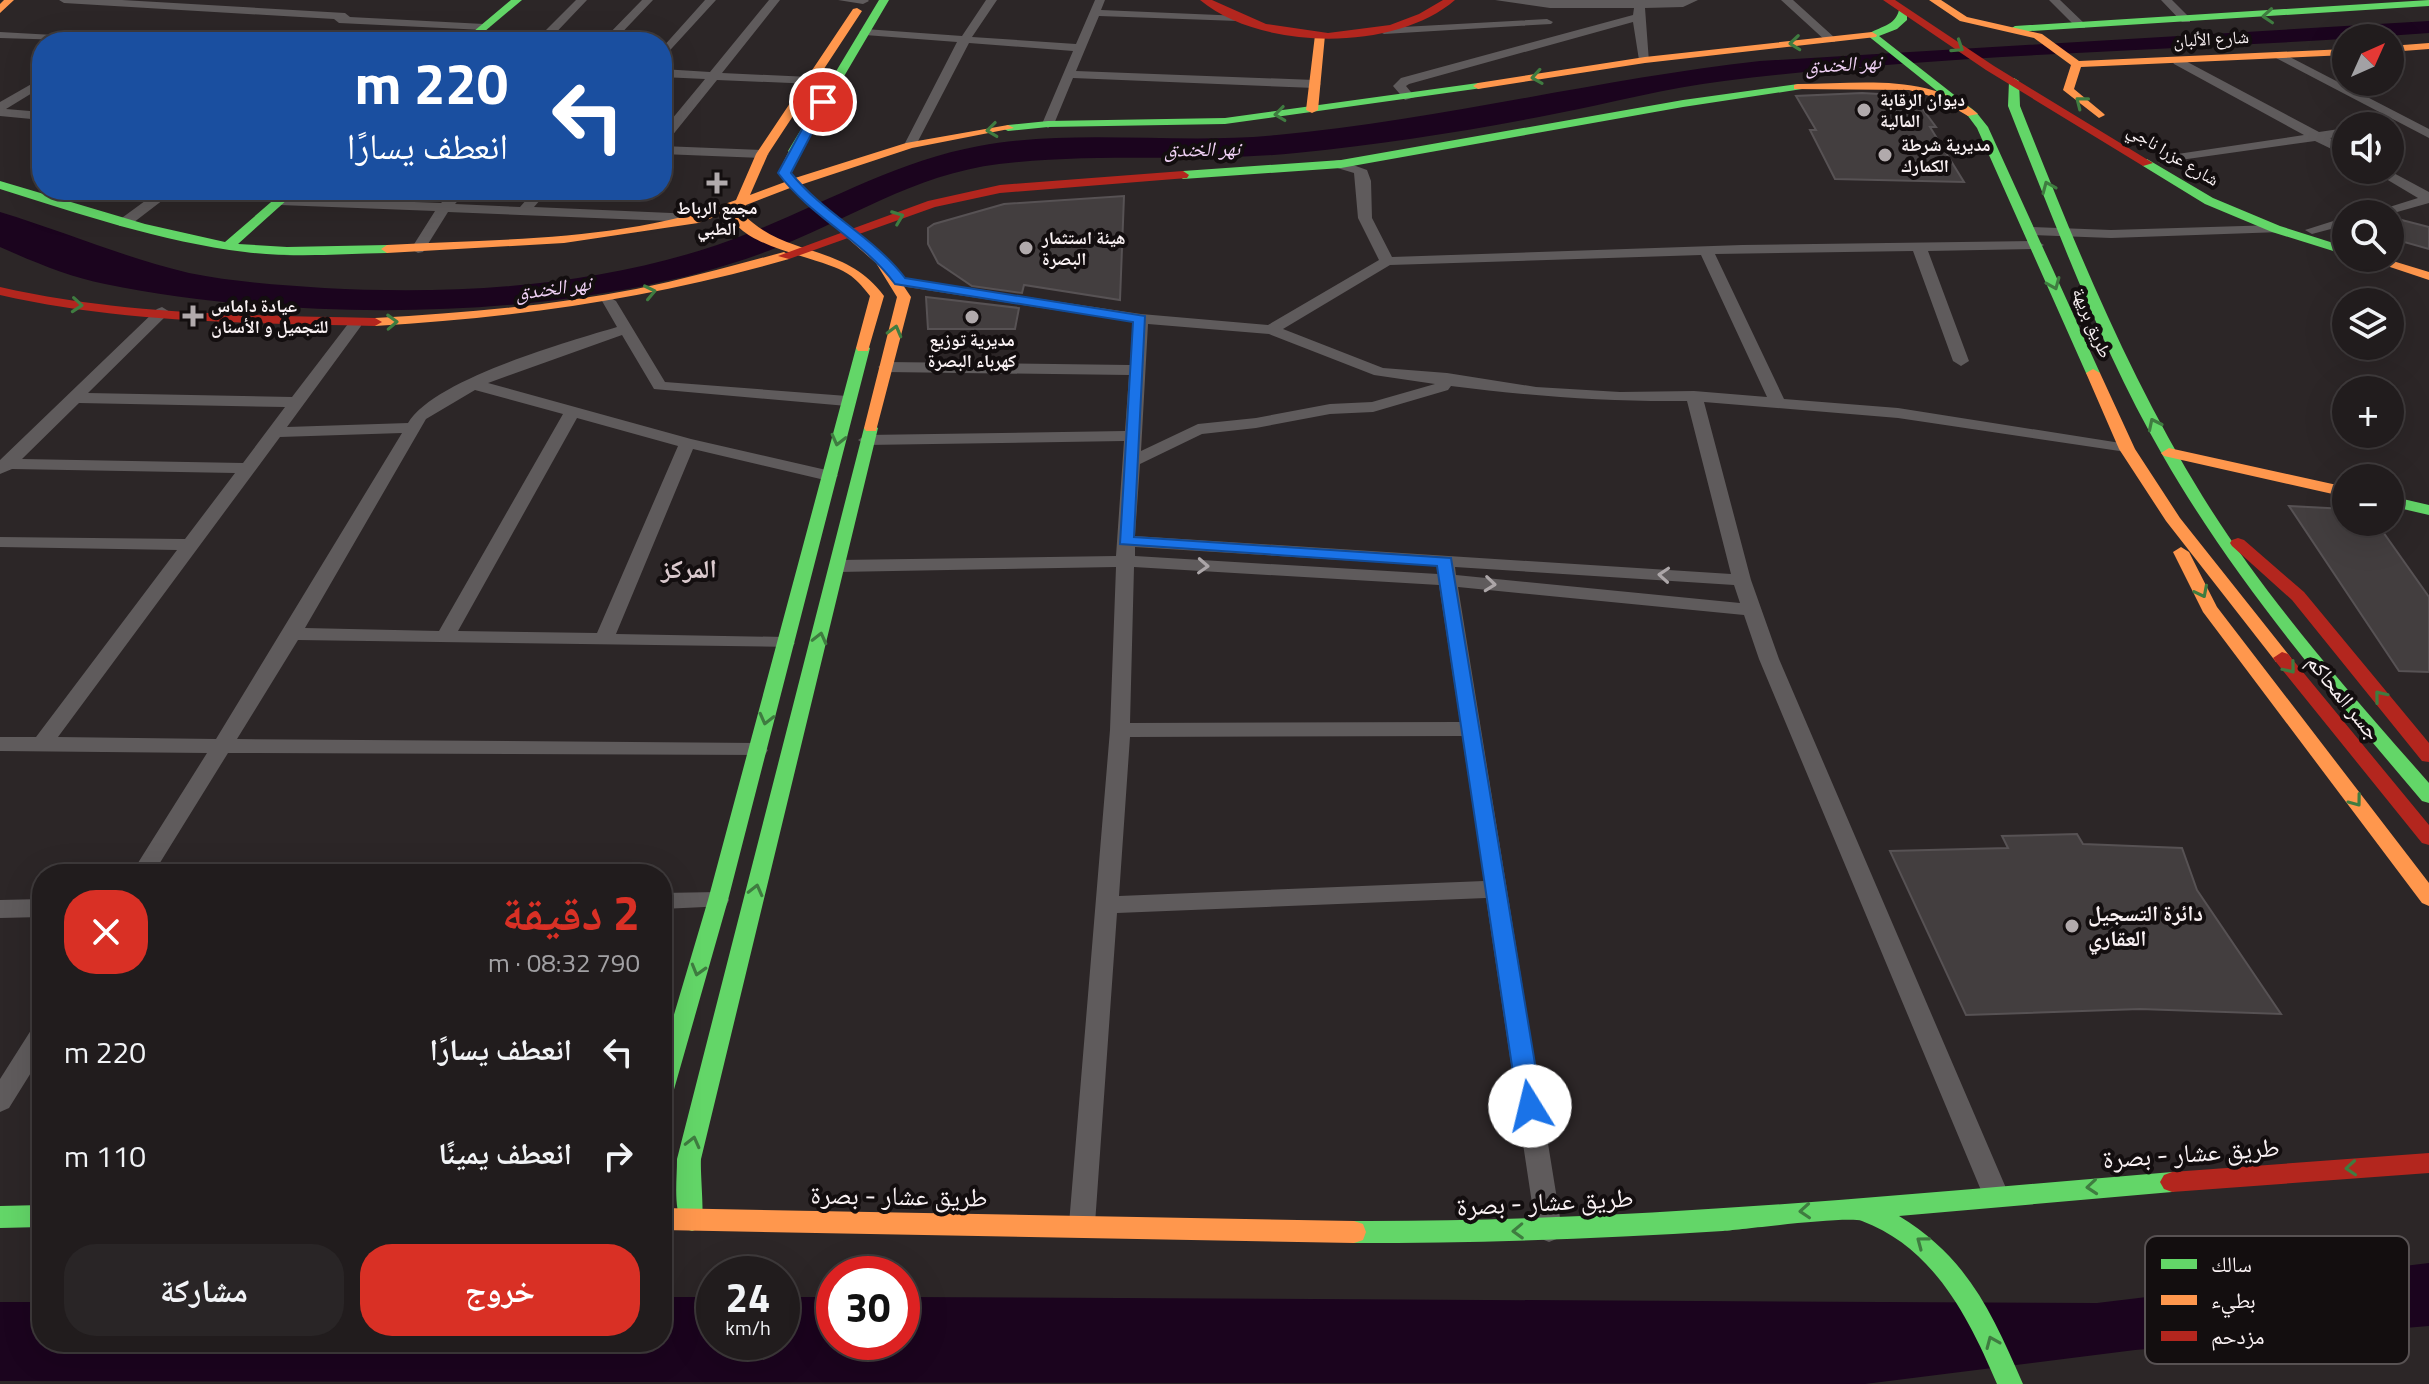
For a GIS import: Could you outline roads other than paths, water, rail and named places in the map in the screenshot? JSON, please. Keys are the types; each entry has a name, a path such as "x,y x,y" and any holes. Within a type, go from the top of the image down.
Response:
{"main road":[{"path":"0,10 9,0"},
{"path":"478,32 517,0"},
{"path":"672,1059 718,900 877,296 870,278 852,267 789,250 740,224 736,214 762,154 864,0"},
{"path":"692,1220 688,1200 689,1159 904,297 900,282 883,258 842,229 797,190 784,173 795,149 884,0"},
{"path":"1205,0 1238,18 1284,30 1320,35 1379,31 1411,24 1450,0"},
{"path":"1934,0 1954,15 2038,36 2068,63"},
{"path":"2015,29 2418,3"},
{"path":"68,200 124,223 228,246 269,250 418,249 564,239 698,219 797,190 867,159 910,145 977,132 1048,124 1225,121 1409,97 1645,60 1831,40 1879,40 1903,18 1895,6"},
{"name":"شارع عزرا ناجي","path":"1895,6 1990,68 2209,201 2276,229 2332,247"},
{"path":"1312,110 1320,35"},
{"name":"طريق بريهة","path":"1879,40 1972,114 1982,127 2127,449 2174,521 2223,586"},
{"path":"2404,48 2429,46"},
{"name":"شارع الألبان","path":"2068,63 2332,53"},
{"name":"شارع عزرا ناجي","path":"2068,63 2070,94 2164,160 2226,197 2332,236"},
{"path":"2014,81 2038,77"},
{"name":"طريق بريهة","path":"2014,81 2014,106 2100,312 2169,453 2254,586"},
{"path":"0,291 48,302 356,323 486,317 609,301 717,277 842,229 1000,189 1339,164 1471,143 1700,98 1808,86 1872,84 1910,87 1941,96 1972,114"},
{"path":"795,149 810,160 825,163 867,159"},
{"path":"0,185 32,190"},
{"path":"228,246 280,200"},
{"path":"2404,259 2429,267"},
{"path":"2404,268 2429,276"},
{"path":"848,397 878,394"},
{"path":"2169,453 2332,489"},
{"path":"2404,504 2429,510"},
{"path":"2210,519 2298,596 2429,756"},
{"path":"2174,521 2175,540 2209,608 2429,898"},
{"path":"805,566 838,566"},
{"name":"جسر المحاكم","path":"2223,586 2429,838"},
{"name":"جسر المحاكم","path":"2254,586 2429,796"},
{"name":"طريق عشار - بصرة","path":"672,1219 1082,1224 1428,1233 1549,1230 2429,1163"},
{"path":"1853,1207 1882,1218 1922,1242 1956,1274 1974,1300 2010,1384"},
{"path":"0,1217 32,1216"}],"street":[{"path":"64,0 484,27"},
{"path":"300,13 320,0"},
{"path":"550,32 582,0"},
{"path":"617,32 648,0"},
{"path":"672,44 711,0"},
{"path":"672,127 775,0"},
{"path":"843,0 864,0"},
{"path":"910,145 965,39 992,0"},
{"path":"1048,124 1100,0"},
{"path":"1500,0 1639,10"},
{"path":"1409,97 1399,86 1402,83 1639,10 1693,0"},
{"path":"1786,0 1831,40"},
{"path":"2054,0 2081,26"},
{"path":"2166,0 2186,20"},
{"path":"1544,41 1550,5"},
{"path":"1639,10 1645,60"},
{"path":"1095,13 1238,18"},
{"path":"1379,31 1547,22"},
{"path":"865,32 1080,48"},
{"path":"0,35 32,37"},
{"path":"2280,56 2429,134"},
{"path":"2178,61 2332,145"},
{"path":"672,74 810,81"},
{"path":"1069,74 1315,84"},
{"path":"0,110 32,89"},
{"path":"0,110 32,115"},
{"path":"2404,124 2429,120"},
{"path":"2164,160 2332,134"},
{"path":"672,150 762,154"},
{"path":"1339,164 1360,170 1364,181 1365,218 1387,261"},
{"path":"2404,184 2429,198"},
{"path":"2404,205 2429,198"},
{"path":"124,223 155,200"},
{"path":"331,200 376,205 698,219"},
{"path":"376,205 381,200"},
{"path":"418,249 452,200"},
{"path":"524,211 533,200"},
{"path":"2312,230 2332,225"},
{"path":"1271,330 1387,261 1706,250 1919,247 2067,233 2276,229"},
{"path":"1919,247 1961,361"},
{"path":"1706,250 1778,403"},
{"path":"900,282 1141,319 1271,330 1380,372 1447,378 1536,392 1620,397 1694,396 1898,413 2127,449"},
{"path":"609,301 656,383 665,387 848,397"},
{"path":"3,467 162,312"},
{"path":"1082,1224 1120,730 1126,551 1141,319"},
{"path":"41,745 356,323"},
{"path":"148,864 292,634 413,428 432,407 476,385 553,351 625,329"},
{"path":"886,367 1137,370"},
{"path":"1131,462 1198,429 1256,423 1330,409 1373,407 1442,387 1447,378"},
{"path":"476,385 687,443 829,476"},
{"path":"1694,396 1742,580 1769,659 1996,1195"},
{"path":"74,398 297,402"},
{"path":"445,637 573,410"},
{"path":"274,432 413,428"},
{"path":"866,440 1133,436"},
{"path":"604,639 687,443"},
{"path":"3,467 248,468"},
{"path":"0,557 7,542 190,545"},
{"path":"838,566 1126,551 1446,571 1742,580"},
{"path":"1446,571 1753,610"},
{"path":"1446,571 1549,1230"},
{"path":"292,634 785,643"},
{"path":"1120,730 1471,729"},
{"path":"1,745 758,750"},
{"path":"1107,905 1496,889"},
{"path":"672,901 718,900"},
{"path":"0,909 32,908"},
{"path":"0,1101 32,1050"}],"water":[{"name":"نهر الخندق","path":"2429,21 2429,33 2404,35 2404,24 2379,24"},
{"name":"نهر الخندق","path":"2332,27 2332,39 1900,64 1724,81 1458,131 1296,153 1036,160 999,164 968,169 910,188 768,251 693,274 612,292 527,303 440,309 352,310 265,306 105,284 0,247 0,212 141,260 222,279 373,290 523,285 621,270 717,245 911,164 979,146 1053,138 1240,138 1277,135 1398,120 1639,78 1760,61"},
{"path":"2429,1263 2429,1326 2409,1328 2409,1265"},
{"path":"672,1297 696,1297 696,1360 800,1360 800,1297 816,1297 816,1360 920,1360 920,1297 2097,1303 2145,1297 2145,1349 1865,1384 0,1381 0,1302 32,1302 32,1352 672,1352"}],"place":[{"name":"ديوان الرقابة المالية","path":"1864,110"},
{"name":"مديرية شرطة الكمارك","path":"1885,155"},
{"name":"مجمع الرباط الطبي","path":"717,183"},
{"name":"هيئة استثمار البصرة","path":"1026,248"},
{"name":"عيادة داماس للتجميل و الأسنان","path":"193,316"},
{"name":"مديرية توزيع كهرباء البصرة","path":"972,317"},
{"name":"دائرة التسجيل العقاري","path":"2072,926"}],"district":[{"name":"المركز","path":"689,569"}]}
